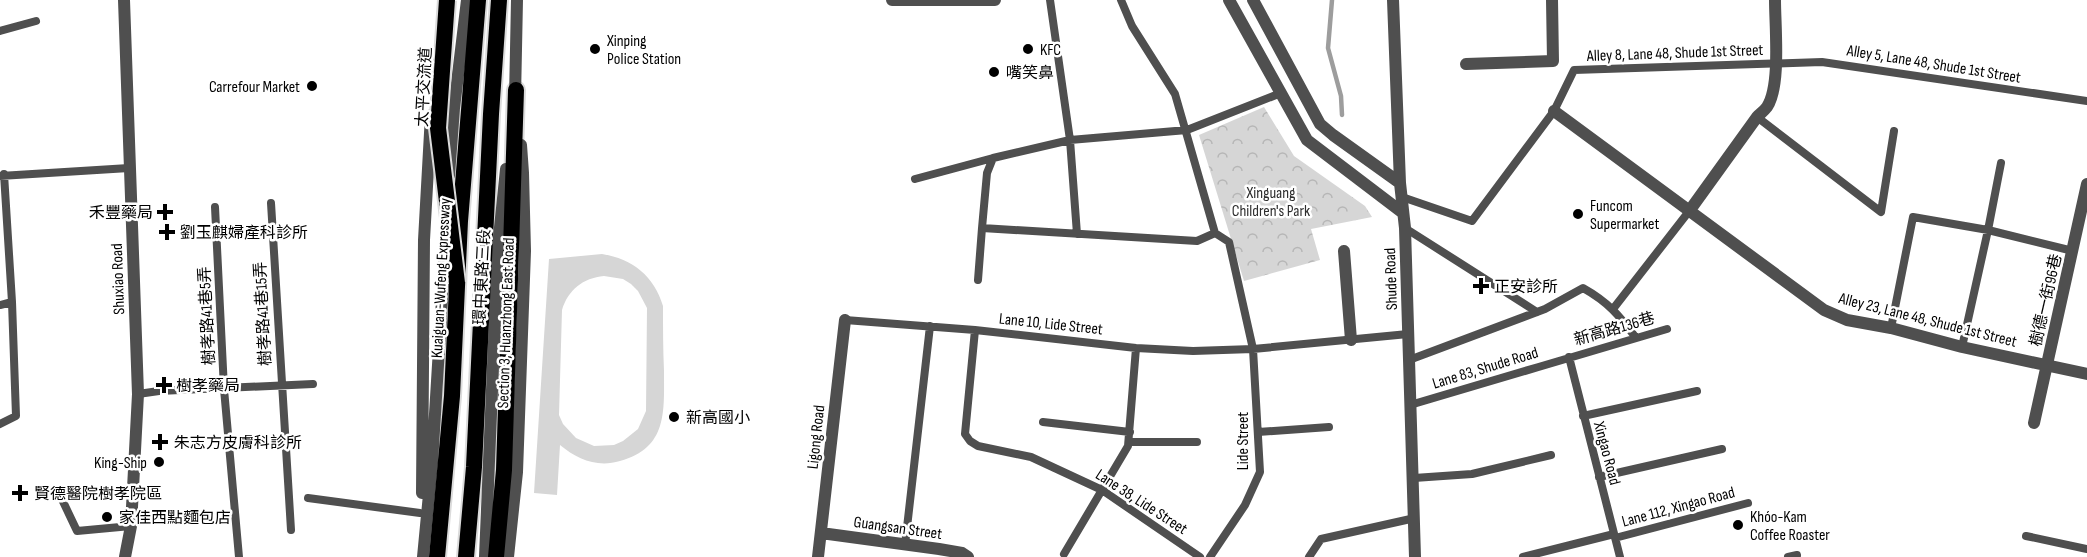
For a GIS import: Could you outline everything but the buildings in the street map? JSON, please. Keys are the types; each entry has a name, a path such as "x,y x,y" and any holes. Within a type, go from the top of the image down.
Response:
{"highway":[{"name":"太平交流道","path":"447,0 438,129 457,283"},
{"name":"Kuaiguan-Wufeng Expressway","path":"437,557 452,396 460,221 478,0"},
{"path":"466,557 474,467 491,114 499,0"},
{"path":"496,557 502,506 516,90"}],"street":[{"name":"Shuxiao Road","path":"124,0 138,394 132,526 125,557"},
{"path":"422,557 420,513 424,240 440,0"},
{"path":"422,557 432,463 454,108 467,0"},
{"name":"環中東路三段","path":"485,557 498,247 516,90 517,0"},
{"path":"892,0 995,0"},
{"path":"1229,0 1307,140 1403,213"},
{"path":"1253,0 1320,124 1400,183"},
{"name":"Shude Road","path":"1393,0 1400,183 1405,228 1416,557"},
{"path":"1466,64 1554,61 1552,0"},
{"path":"1690,210 1757,117 1768,106 1774,86 1776,64 1775,0"},
{"name":"Section 3, Huanzhong East Road","path":"508,557 517,472 525,250 523,172 516,90"},
{"name":"Alley 23, Lane 48, Shude 1st Street","path":"1554,111 1824,310 1847,320 1891,328 1962,347 2087,374"},
{"name":"樹德一街96巷","path":"2034,423 2087,184"},
{"path":"1344,251 1351,339"},
{"name":"Ligong Road","path":"818,557 845,320"},
{"name":"Guangsan Street","path":"821,533 905,545 938,553 962,553 968,557"}],"lane":[{"path":"1050,0 1070,140 1077,234"},
{"path":"982,228 1197,241 1215,233 1175,94 1132,26 1121,0"},
{"path":"0,31 36,21"},
{"name":"Alley 5, Lane 48, Shude 1st Street","path":"1776,64 1822,62 2087,102"},
{"name":"Alley 8, Lane 48, Shude 1st Street","path":"1554,111 1574,70 1776,64"},
{"path":"915,179 1070,140 1187,130 1281,93"},
{"path":"1402,198 1472,221 1554,111"},
{"path":"1757,117 1881,212 1894,130"},
{"path":"978,280 987,172 993,158"},
{"path":"1962,347 2001,163"},
{"path":"0,424 16,416 12,282 2,175 129,168"},
{"name":"樹孝路41巷15弄","path":"271,203 291,530"},
{"name":"樹孝路41巷5弄","path":"215,207 224,389 239,557"},
{"path":"1614,309 1690,210"},
{"path":"1891,328 1913,218 1988,230 2073,251"},
{"path":"1405,228 1537,312"},
{"name":"Lide Street","path":"1210,557 1245,505 1260,472 1253,349 1228,242 1215,233"},
{"path":"1408,360 1537,312 1583,288 1601,298 1614,309 1636,338"},
{"path":"0,305 12,302"},
{"name":"Lane 10, Lide Street","path":"845,320 975,330 1136,348 1193,351 1253,349 1408,334"},
{"path":"905,545 930,326"},
{"name":"新高路136巷","path":"1569,357 1667,329"},
{"name":"Lane 38, Lide Street","path":"975,330 965,434 970,441 978,446 1031,457 1101,490 1200,557"},
{"path":"1064,554 1129,442 1136,348"},
{"name":"Lane 83, Shude Road","path":"1410,405 1569,357"},
{"name":"Xingao Road","path":"1569,357 1620,557"},
{"path":"138,394 313,384"},
{"path":"1583,417 1697,391"},
{"path":"1043,422 1130,432"},
{"path":"1258,432 1329,427"},
{"path":"1129,442 1197,442"},
{"path":"1599,477 1722,449"},
{"path":"1413,478 1472,474 1551,455"},
{"path":"58,491 76,531 132,526"},
{"path":"308,498 420,513"},
{"name":"Lane 112, Xingao Road","path":"1523,557 1544,554 1748,503"},
{"path":"1309,557 1321,539 1415,518"},
{"path":"2026,536 2087,549"}],"green space":[{"name":"Xinguang Children's Park","path":"1264,107 1294,156 1365,206 1372,217 1311,229 1320,260 1244,281 1199,135"},
{"path":"602,254 623,260 648,278 663,306 664,400 663,414 655,437 636,455 612,463 588,461 560,445 557,495 534,493 549,259","holes":["604,276 623,279 638,291 647,308 646,411 638,429 623,441 614,445 594,446 576,438 563,424 559,415 562,310 572,291 583,282"]}],"waterway":[{"path":"1332,0 1328,48 1341,96 1342,115"}],"place":[{"name":"Xinping Police Station","path":"595,49"},
{"name":"KFC","path":"1028,49"},
{"name":"嘴笑鼻","path":"994,72"},
{"name":"Carrefour Market","path":"312,86"},
{"name":"禾豐藥局","path":"165,212"},
{"name":"Funcom Supermarket","path":"1578,214"},
{"name":"劉玉麒婦產科診所","path":"167,232"},
{"name":"正安診所","path":"1481,286"},
{"name":"樹孝藥局","path":"164,385"},
{"name":"新高國小","path":"674,417"},
{"name":"朱志方皮膚科診所","path":"160,442"},
{"name":"King-Ship","path":"159,462"},
{"name":"賢德醫院樹孝院區","path":"20,493"},
{"name":"家佳西點麵包店","path":"107,517"},
{"name":"Khóo-Kam Coffee Roaster","path":"1738,525"}]}
